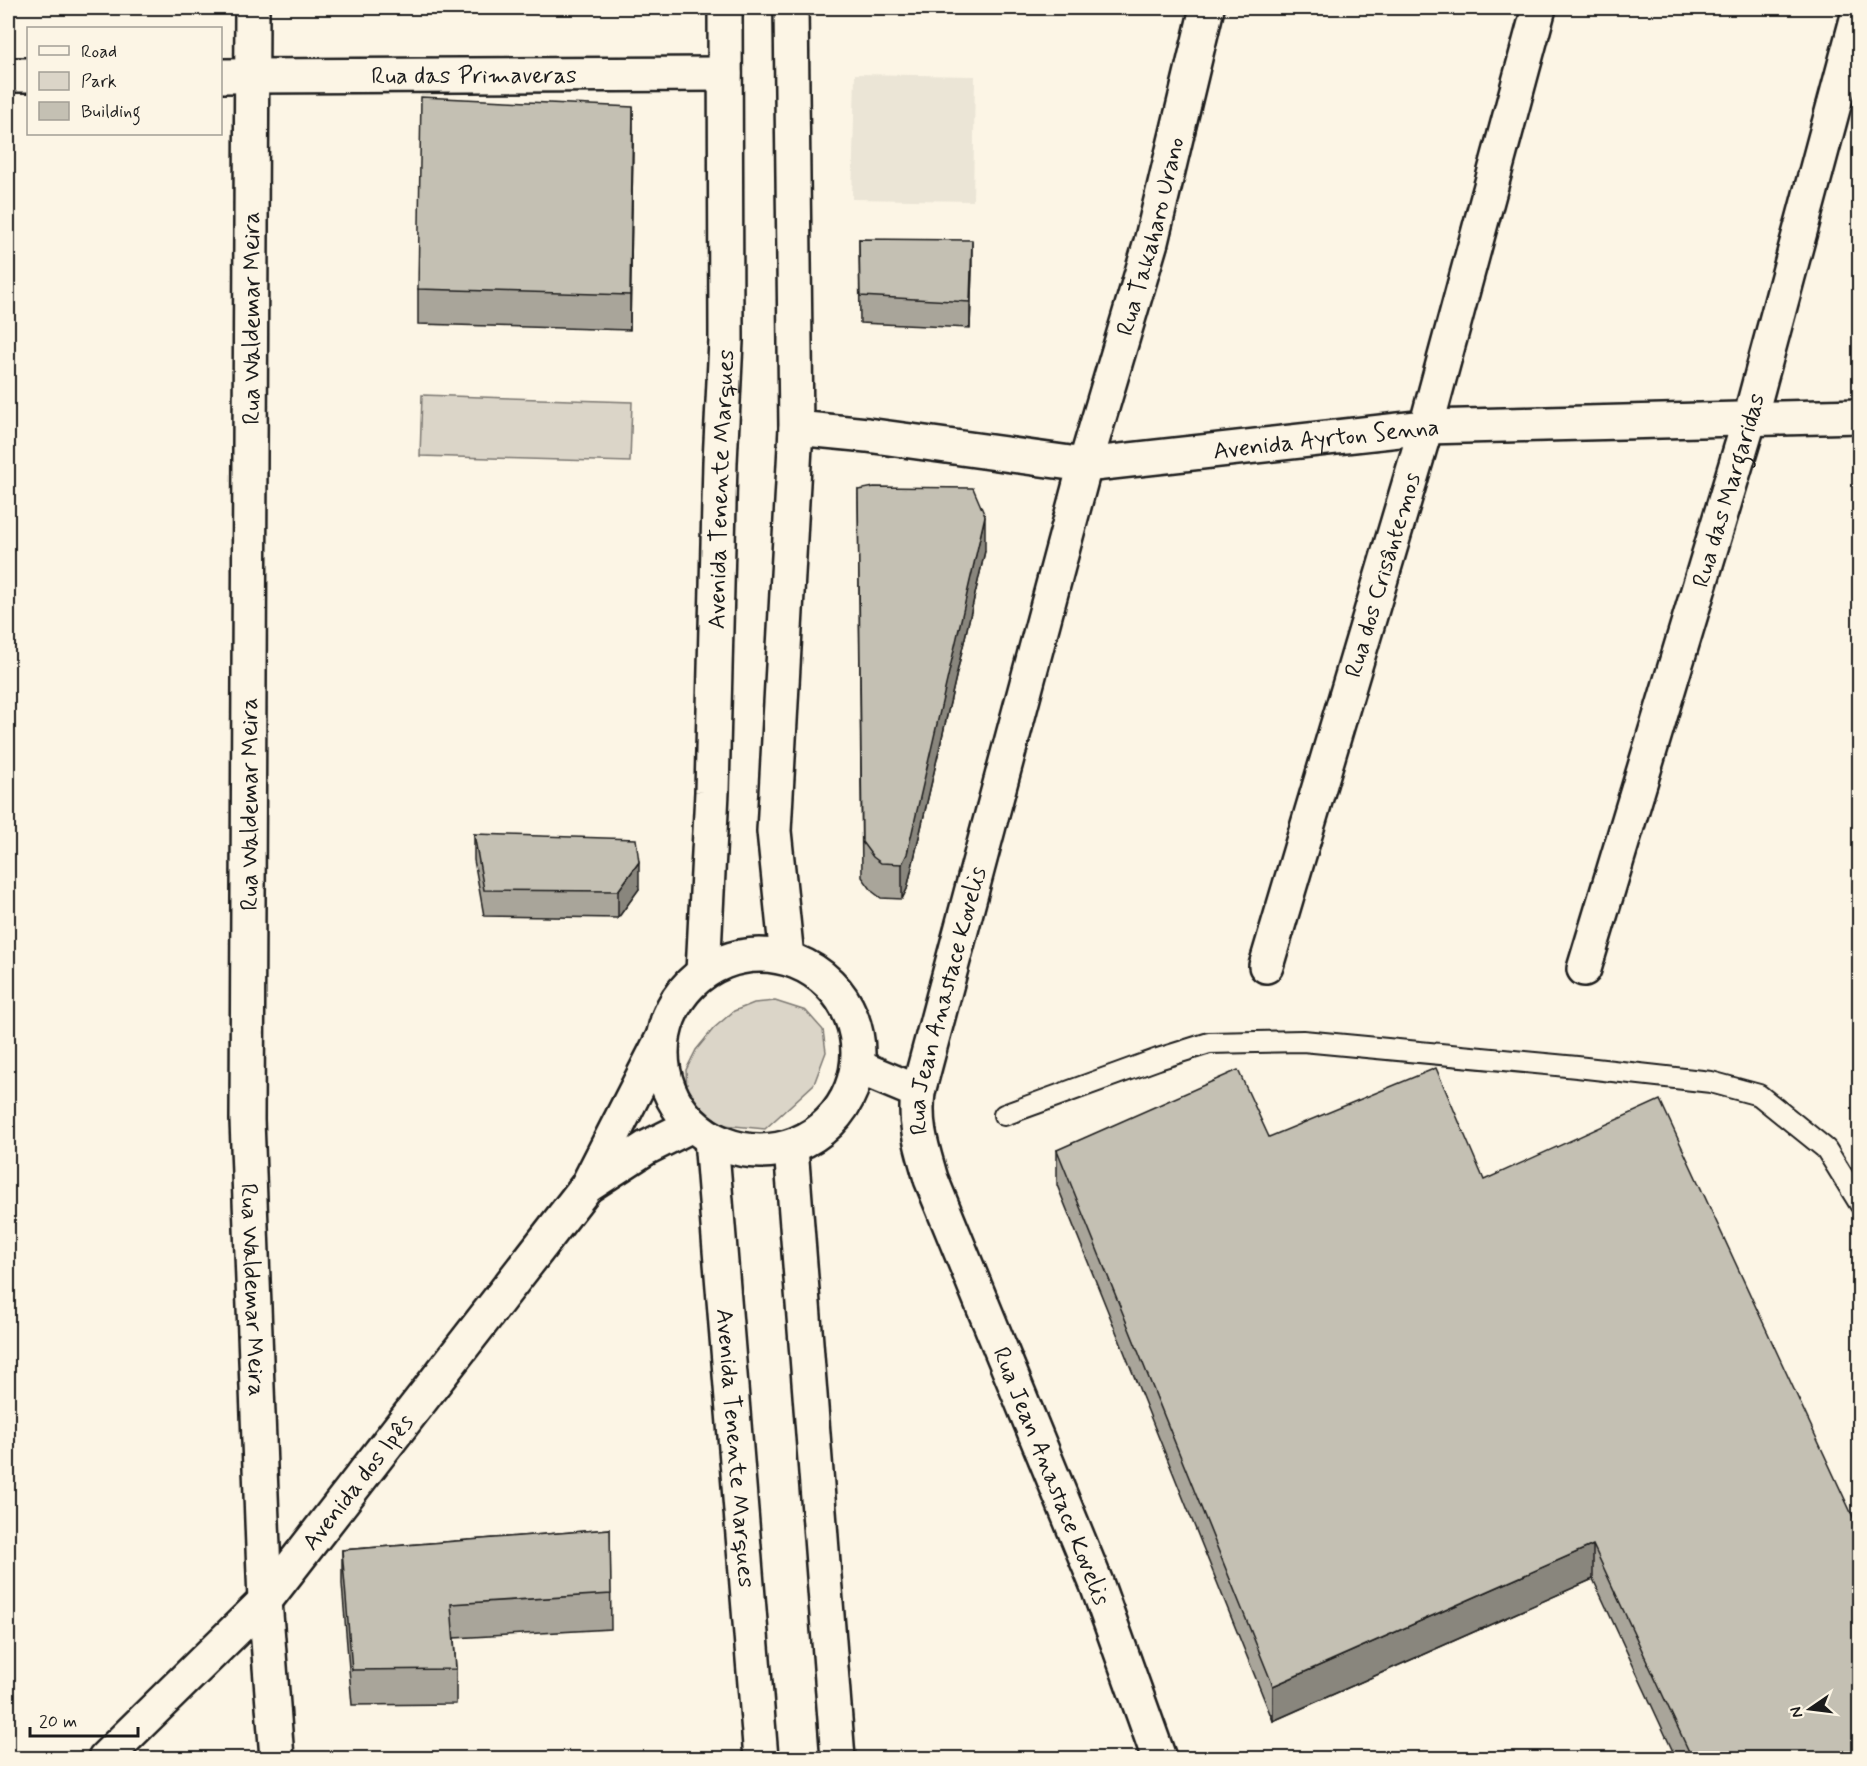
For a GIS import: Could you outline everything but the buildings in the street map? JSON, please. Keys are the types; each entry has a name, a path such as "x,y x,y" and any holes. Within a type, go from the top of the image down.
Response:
{"street":[{"name":"Rua Waldemar Meira","path":"252,8 247,1120 265,1601 277,1758"},
{"name":"Avenida Tenente Marques","path":"703,972 712,792 720,462 726,341 725,8"},
{"path":"787,958 774,831 796,428 791,8"},
{"name":"Rua Takaharo Urano","path":"1085,465 1151,242 1207,8"},
{"name":"Rua dos Crisântemos","path":"1266,966 1426,427 1539,8"},
{"name":"Rua das Margaridas","path":"1584,969 1750,418 1860,8"},
{"name":"Rua das Primaveras","path":"222,76 725,74"},
{"path":"8,75 27,75"},
{"name":"Avenida Ayrton Senna","path":"796,428 867,435 1085,465 1426,427 1860,416"},
{"name":"Rua Jean Anastace Kovelis","path":"1085,465 918,1092 915,1115 931,1179 1097,1585 1159,1758"},
{"path":"758,954 787,958 813,969 834,987 850,1011 858,1038 858,1067 851,1094 836,1117 816,1136 791,1148 764,1153 737,1150 701,1132 677,1107 667,1086 662,1063 662,1039 667,1020 676,1002 703,972 729,959 758,954"},
{"name":"Avenida dos Ipês","path":"105,1758 265,1601 587,1186 662,1039"},
{"path":"858,1067 918,1092"},
{"name":"Avenida Tenente Marques","path":"701,1132 761,1758"},
{"name":"Avenida dos Ipês","path":"587,1186 646,1148 701,1132"},
{"path":"791,1148 838,1758"}],"lane":[{"path":"1004,1115 1158,1059 1209,1043 1303,1041 1577,1067 1711,1082 1759,1095 1827,1149 1860,1204"}],"shaded area":[{"path":"855,74 975,76 973,201 852,199"}],"green space":[{"path":"422,395 632,402 630,462 420,456"},
{"path":"775,1001 806,1011 823,1030 826,1052 814,1084 765,1129 724,1125 698,1107 687,1093 686,1070 696,1050 714,1028 734,1011 754,1003"}]}
